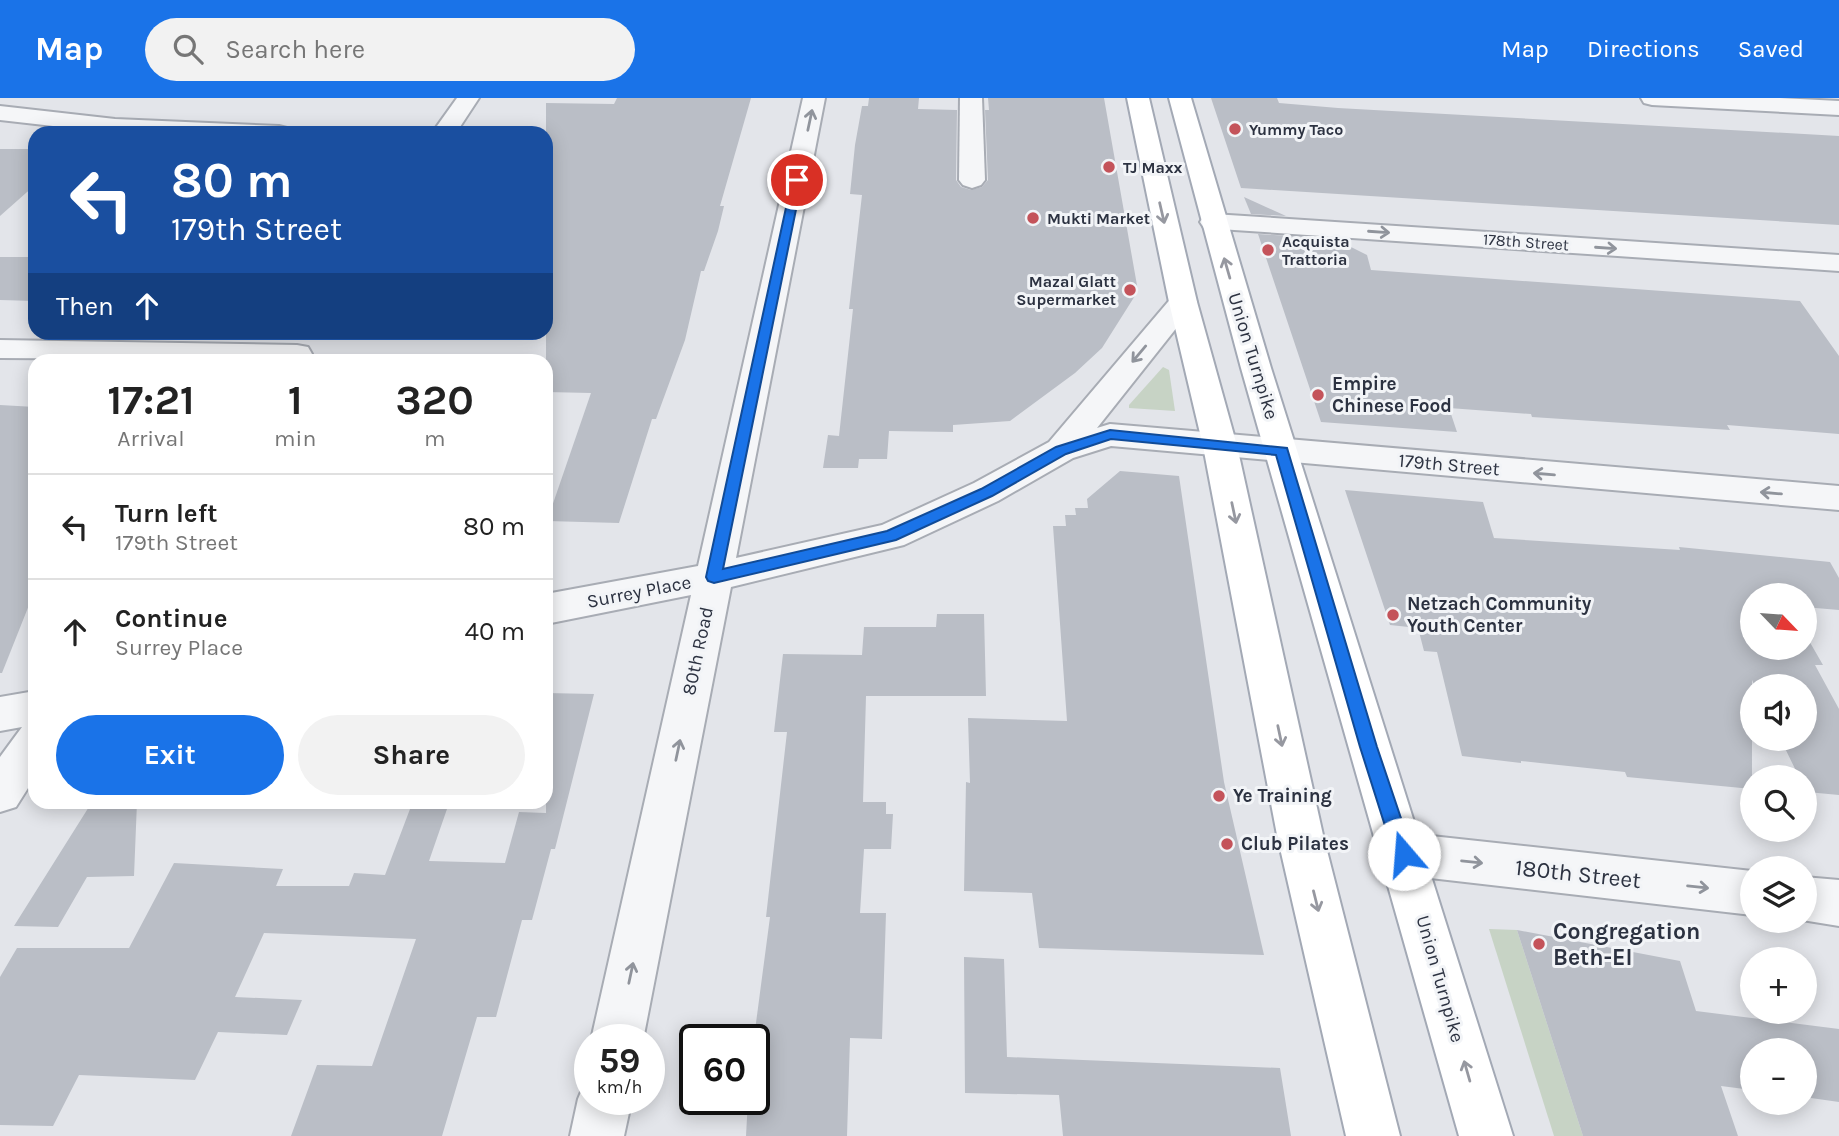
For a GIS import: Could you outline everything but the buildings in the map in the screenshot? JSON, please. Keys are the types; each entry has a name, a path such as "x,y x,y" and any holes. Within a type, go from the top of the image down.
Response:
{"main road":[{"path":"1138,98 1183,302 1220,446 1300,835 1373,1136"},
{"name":"Union Turnpike","path":"1180,98 1213,222 1368,747 1404,854 1486,1136"}],"street":[{"path":"449,126 468,98"},
{"name":"80th Road","path":"620,1024 814,98"},
{"path":"971,98 972,180"},
{"path":"1652,98 1839,108"},
{"path":"0,113 115,126"},
{"name":"178th Street","path":"1213,222 1839,263"},
{"name":"Surrey Place","path":"553,609 714,577 891,536 986,492 1061,450 1183,302"},
{"path":"0,349 300,349"},
{"name":"179th Street","path":"1061,450 1110,435 1839,498"},
{"path":"0,714 28,709"},
{"path":"0,793 28,751"},
{"name":"180th Street","path":"1404,854 1740,892"},
{"path":"1817,900 1839,903"},
{"path":"597,1136 602,1115"}],"green space":[{"path":"1163,367 1169,370 1175,411 1129,408 1129,405"},
{"path":"1489,929 1517,930 1583,1136 1554,1136"}],"place":[{"name":"Yummy Taco","path":"1235,129"},
{"name":"TJ Maxx","path":"1109,167"},
{"name":"Mukti Market","path":"1033,218"},
{"name":"Acquista Trattoria","path":"1268,250"},
{"name":"Mazal Glatt Supermarket","path":"1130,290"},
{"name":"Empire Chinese Food","path":"1318,395"},
{"name":"Netzach Community Youth Center","path":"1393,615"},
{"name":"Ye Training","path":"1219,796"},
{"name":"Club Pilates","path":"1227,844"},
{"name":"Congregation Beth-El","path":"1539,944"}],"route":[{"path":"797,180 714,577 891,536 986,492 1061,450 1110,435 1282,451 1368,747 1404,854"}]}
